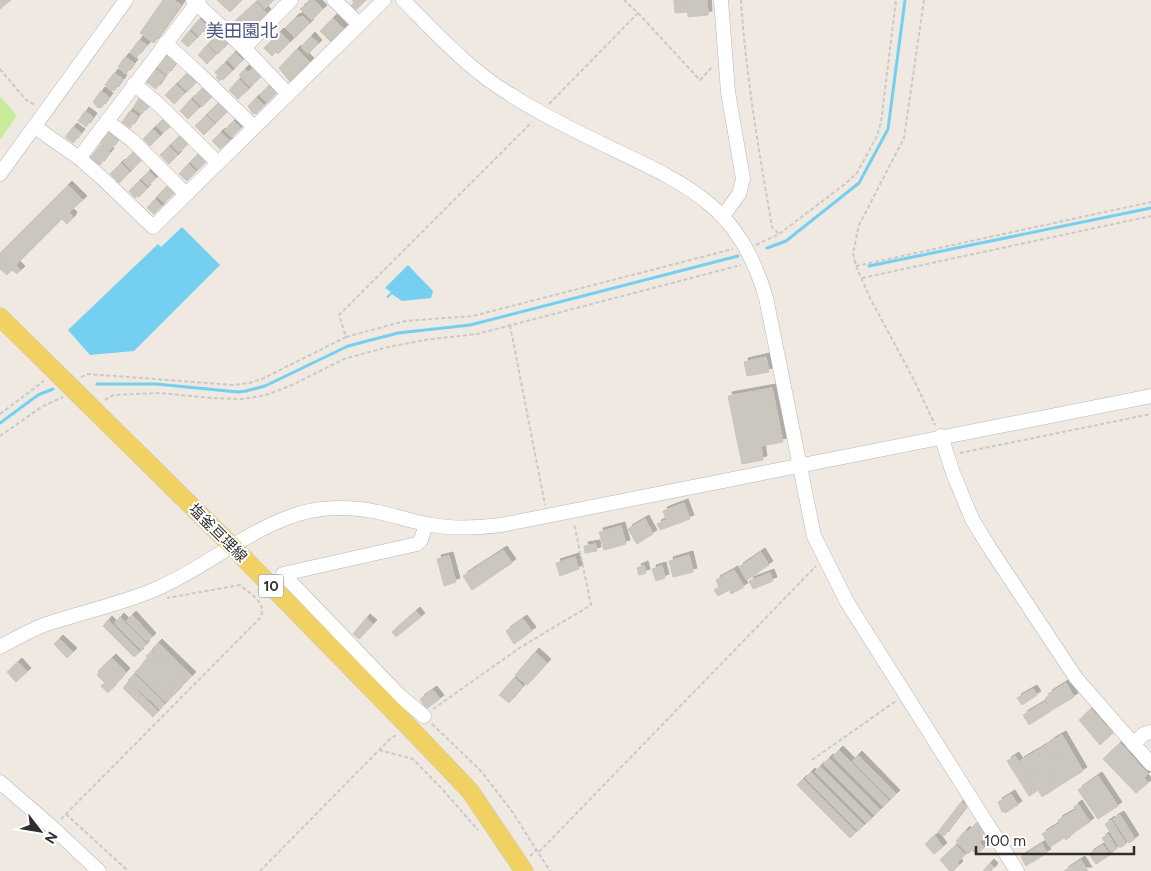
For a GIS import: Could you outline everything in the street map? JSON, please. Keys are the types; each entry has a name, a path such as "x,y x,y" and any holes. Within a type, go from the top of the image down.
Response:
{"main road":[{"name":"塩釜亘理線","path":"0,317 233,547 409,726 470,791 524,871"}],"street":[{"path":"0,174 126,0"},
{"path":"244,48 291,0"},
{"path":"334,0 359,24"},
{"path":"35,127 79,158 153,227 384,0"},
{"path":"402,0 474,69 508,94 540,113 673,178 698,194 723,216 745,246 766,298 814,536 847,602 1017,871"},
{"path":"721,0 728,92 743,179 739,194 723,216"},
{"path":"79,158 196,1 288,94"},
{"path":"165,44 254,127"},
{"path":"134,84 158,104 218,163"},
{"path":"107,121 133,141 186,194"},
{"path":"0,647 43,625 157,589 271,525 294,515 320,509 348,508 379,512 426,524 456,527 490,526 1151,396"},
{"path":"941,436 953,473 972,519 989,547 1076,678 1151,764"},
{"path":"424,716 400,696 283,574 417,544 421,540 426,524"},
{"path":"1133,744 1144,734 1151,732"},
{"path":"0,782 99,871"}],"path":[{"path":"624,0 700,80 725,54"},
{"path":"741,0 745,56 755,129 772,228 779,234"},
{"path":"0,436 43,406 61,398 76,379 88,374 234,385 249,383 262,379 346,337 405,321 473,316 745,246 779,234 857,173 877,136 881,122 896,0"},
{"path":"924,0 904,138 859,225 853,253 856,266 870,298 914,380 941,436"},
{"path":"346,337 339,315 638,13"},
{"path":"0,69 26,100 35,105"},
{"path":"856,266 1151,202"},
{"path":"862,278 1151,216"},
{"path":"93,409 113,395 160,394 243,399 266,395 292,385 344,359 384,348 477,334 753,262"},
{"path":"510,325 548,515"},
{"path":"0,414 34,390 55,372"},
{"path":"948,455 1151,414"},
{"path":"550,871 511,810 481,771 424,716 521,647 591,604 571,510"},
{"path":"539,852 824,558"},
{"path":"53,828 261,617 263,610 262,604 240,585 166,598 157,589"},
{"path":"812,760 906,694"},
{"path":"260,871 389,740 409,726"},
{"path":"379,750 413,759 481,833"},
{"path":"66,814 128,871"}],"green space":[{"path":"0,96 17,116 0,140"}],"water":[{"path":"182,227 220,265 134,351 90,355 68,330 158,244 161,247"},
{"path":"408,265 433,291 431,298 402,301 392,294 388,298 386,297 391,292 385,288"}],"building":[{"path":"0,0 11,0 0,9"},
{"path":"163,0 174,0 181,5 154,43 140,33"},
{"path":"217,0 242,0 230,12"},
{"path":"257,0 274,0 265,9"},
{"path":"312,0 323,9 312,20 300,9"},
{"path":"352,0 366,0 356,10 351,6 354,2"},
{"path":"674,0 687,0 688,12 675,13"},
{"path":"687,0 707,0 708,15 688,17"},
{"path":"256,2 267,13 245,36 232,24"},
{"path":"299,16 300,18 302,16 310,23 295,38 285,28"},
{"path":"333,18 344,29 331,42 320,31"},
{"path":"199,19 207,26 199,36 191,29"},
{"path":"189,31 197,38 188,47 181,41"},
{"path":"219,32 229,42 218,54 208,44"},
{"path":"280,32 290,42 278,54 276,52 272,56 264,48"},
{"path":"311,36 318,44 308,54 301,47"},
{"path":"139,40 147,45 136,58 130,52"},
{"path":"207,45 216,54 207,64 198,55"},
{"path":"297,49 310,62 291,83 279,68"},
{"path":"235,52 243,60 235,68 227,60"},
{"path":"166,54 177,61 167,75 157,67"},
{"path":"125,57 134,63 126,74 118,67"},
{"path":"225,63 232,71 223,80 219,81 215,72"},
{"path":"253,67 262,76 250,87 239,75 245,69 248,72"},
{"path":"155,69 165,76 156,89 145,81"},
{"path":"188,72 197,81 187,92 178,82"},
{"path":"114,73 123,79 114,91 111,91 105,85"},
{"path":"239,79 249,89 238,99 229,90"},
{"path":"176,84 185,93 174,104 165,95"},
{"path":"204,86 213,95 202,107 193,98"},
{"path":"269,86 276,93 267,103 259,95"},
{"path":"101,91 109,97 101,108 98,108 93,102"},
{"path":"139,98 148,105 142,114 133,108"},
{"path":"256,98 264,105 256,114 253,114 248,106"},
{"path":"191,99 199,108 188,119 180,111"},
{"path":"219,102 228,111 216,123 207,114"},
{"path":"85,111 93,117 86,127 78,121"},
{"path":"130,111 138,116 130,128 122,122"},
{"path":"206,115 215,124 204,135 195,126"},
{"path":"163,119 171,126 163,133 156,126"},
{"path":"234,121 241,128 232,137 224,130"},
{"path":"73,127 81,133 73,143 65,137"},
{"path":"153,129 160,136 150,146 143,139"},
{"path":"109,132 119,139 110,150 100,143"},
{"path":"221,132 229,141 220,149 212,141"},
{"path":"180,136 188,144 179,153 171,144"},
{"path":"100,145 110,152 100,165 90,158"},
{"path":"169,146 178,155 169,164 160,155"},
{"path":"134,151 143,159 132,170 123,162"},
{"path":"199,153 207,160 198,170 190,162"},
{"path":"121,163 130,172 119,183 110,174"},
{"path":"188,164 196,171 187,181 179,174"},
{"path":"149,171 156,178 148,186 141,179"},
{"path":"139,181 147,188 139,197 135,198 129,191"},
{"path":"68,185 83,200 69,212 73,216 71,220 67,224 62,219 16,265 21,270 17,274 12,270 7,275 0,269 0,253"},
{"path":"167,186 174,194 164,203 157,196"},
{"path":"155,199 162,206 154,214 147,208"},
{"path":"766,357 769,372 747,376 744,362"},
{"path":"772,388 783,442 761,446 763,460 742,464 728,396"},
{"path":"684,503 690,519 660,530 657,524 666,520 663,511"},
{"path":"645,519 653,534 637,544 628,529"},
{"path":"621,526 626,544 604,550 599,532"},
{"path":"596,544 597,551 585,553 584,546"},
{"path":"503,550 512,563 472,590 463,576"},
{"path":"761,552 769,565 747,580 739,567"},
{"path":"689,555 693,572 673,577 669,561"},
{"path":"449,556 456,582 444,586 437,559"},
{"path":"575,557 579,569 560,576 556,563"},
{"path":"644,565 646,573 639,575 637,568"},
{"path":"662,566 665,578 656,581 652,569"},
{"path":"734,570 744,587 731,594 729,590 718,596 714,590 719,587 716,580"},
{"path":"770,573 773,581 753,589 749,581"},
{"path":"416,611 421,617 396,637 392,632"},
{"path":"132,615 152,637 147,642 126,621"},
{"path":"120,617 146,644 141,650 115,623"},
{"path":"366,618 373,624 359,639 353,634"},
{"path":"523,619 532,631 514,644 506,631"},
{"path":"108,620 140,652 134,657 103,626"},
{"path":"59,639 73,652 67,658 54,644"},
{"path":"158,643 192,676 186,682 152,649"},
{"path":"152,651 185,683 180,688 146,656"},
{"path":"535,652 547,663 527,685 515,675"},
{"path":"112,658 126,672 108,693 101,686 105,683 97,675 98,671"},
{"path":"147,658 179,689 173,696 141,665"},
{"path":"18,662 27,672 16,682 7,672"},
{"path":"141,666 172,697 166,702 135,672"},
{"path":"134,674 165,704 160,709 128,680"},
{"path":"514,678 523,686 509,703 499,695"},
{"path":"128,682 158,711 153,717 123,688"},
{"path":"1066,683 1074,697 1052,710 1045,698 1049,696 1048,694"},
{"path":"1033,689 1037,695 1022,705 1017,698"},
{"path":"433,690 440,699 426,709 420,699"},
{"path":"1045,702 1051,711 1029,725 1023,715"},
{"path":"1091,709 1113,733 1100,745 1079,720"},
{"path":"1062,735 1083,771 1075,776 1053,740"},
{"path":"1053,740 1075,776 1067,781 1045,746"},
{"path":"1120,743 1148,774 1144,778 1148,783 1136,793 1103,759"},
{"path":"1045,746 1067,781 1059,786 1037,751"},
{"path":"839,750 889,801 883,807 833,756"},
{"path":"1037,751 1059,786 1050,792 1028,756"},
{"path":"858,755 896,794 891,799 852,761"},
{"path":"1015,756 1037,791 1029,796 1007,761"},
{"path":"1028,756 1050,792 1042,797 1020,761"},
{"path":"829,758 880,810 874,815 823,764"},
{"path":"820,766 872,818 866,823 815,772"},
{"path":"811,772 864,825 858,831 805,778"},
{"path":"1098,776 1118,806 1098,819 1078,790"},
{"path":"803,779 856,832 850,838 797,785"},
{"path":"1011,794 1018,805 1005,813 1004,811 1002,812 998,802"},
{"path":"961,802 967,806 944,836 938,832"},
{"path":"1078,804 1090,822 1070,835 1066,840 1064,838 1050,847 1042,834 1060,823 1058,820 1076,810 1074,807"},
{"path":"1120,815 1135,839 1129,843 1113,819"},
{"path":"1111,820 1126,844 1120,848 1105,824"},
{"path":"977,823 987,835 979,842 984,848 976,855 972,850 968,854 956,841 966,830 967,832"},
{"path":"1108,834 1117,849 1111,852 1102,838"},
{"path":"935,836 943,847 934,854 925,844"},
{"path":"1042,844 1047,853 1026,866 1021,857"},
{"path":"956,845 965,855 957,862 959,865 953,871 950,871 940,860"},
{"path":"1103,845 1110,855 1096,864 1089,854"},
{"path":"1081,860 1088,871 1064,871"},
{"path":"990,863 994,867 991,871 983,871"}],"waterway":[{"path":"767,248 786,241 859,183 888,129 905,0"},
{"path":"869,266 1151,208"},
{"path":"97,384 156,384 238,392 246,391 265,386 348,346 398,333 470,325 738,256"},
{"path":"0,423 38,395 53,389"}],"district":[{"name":"美田園北","path":"242,31"}]}
